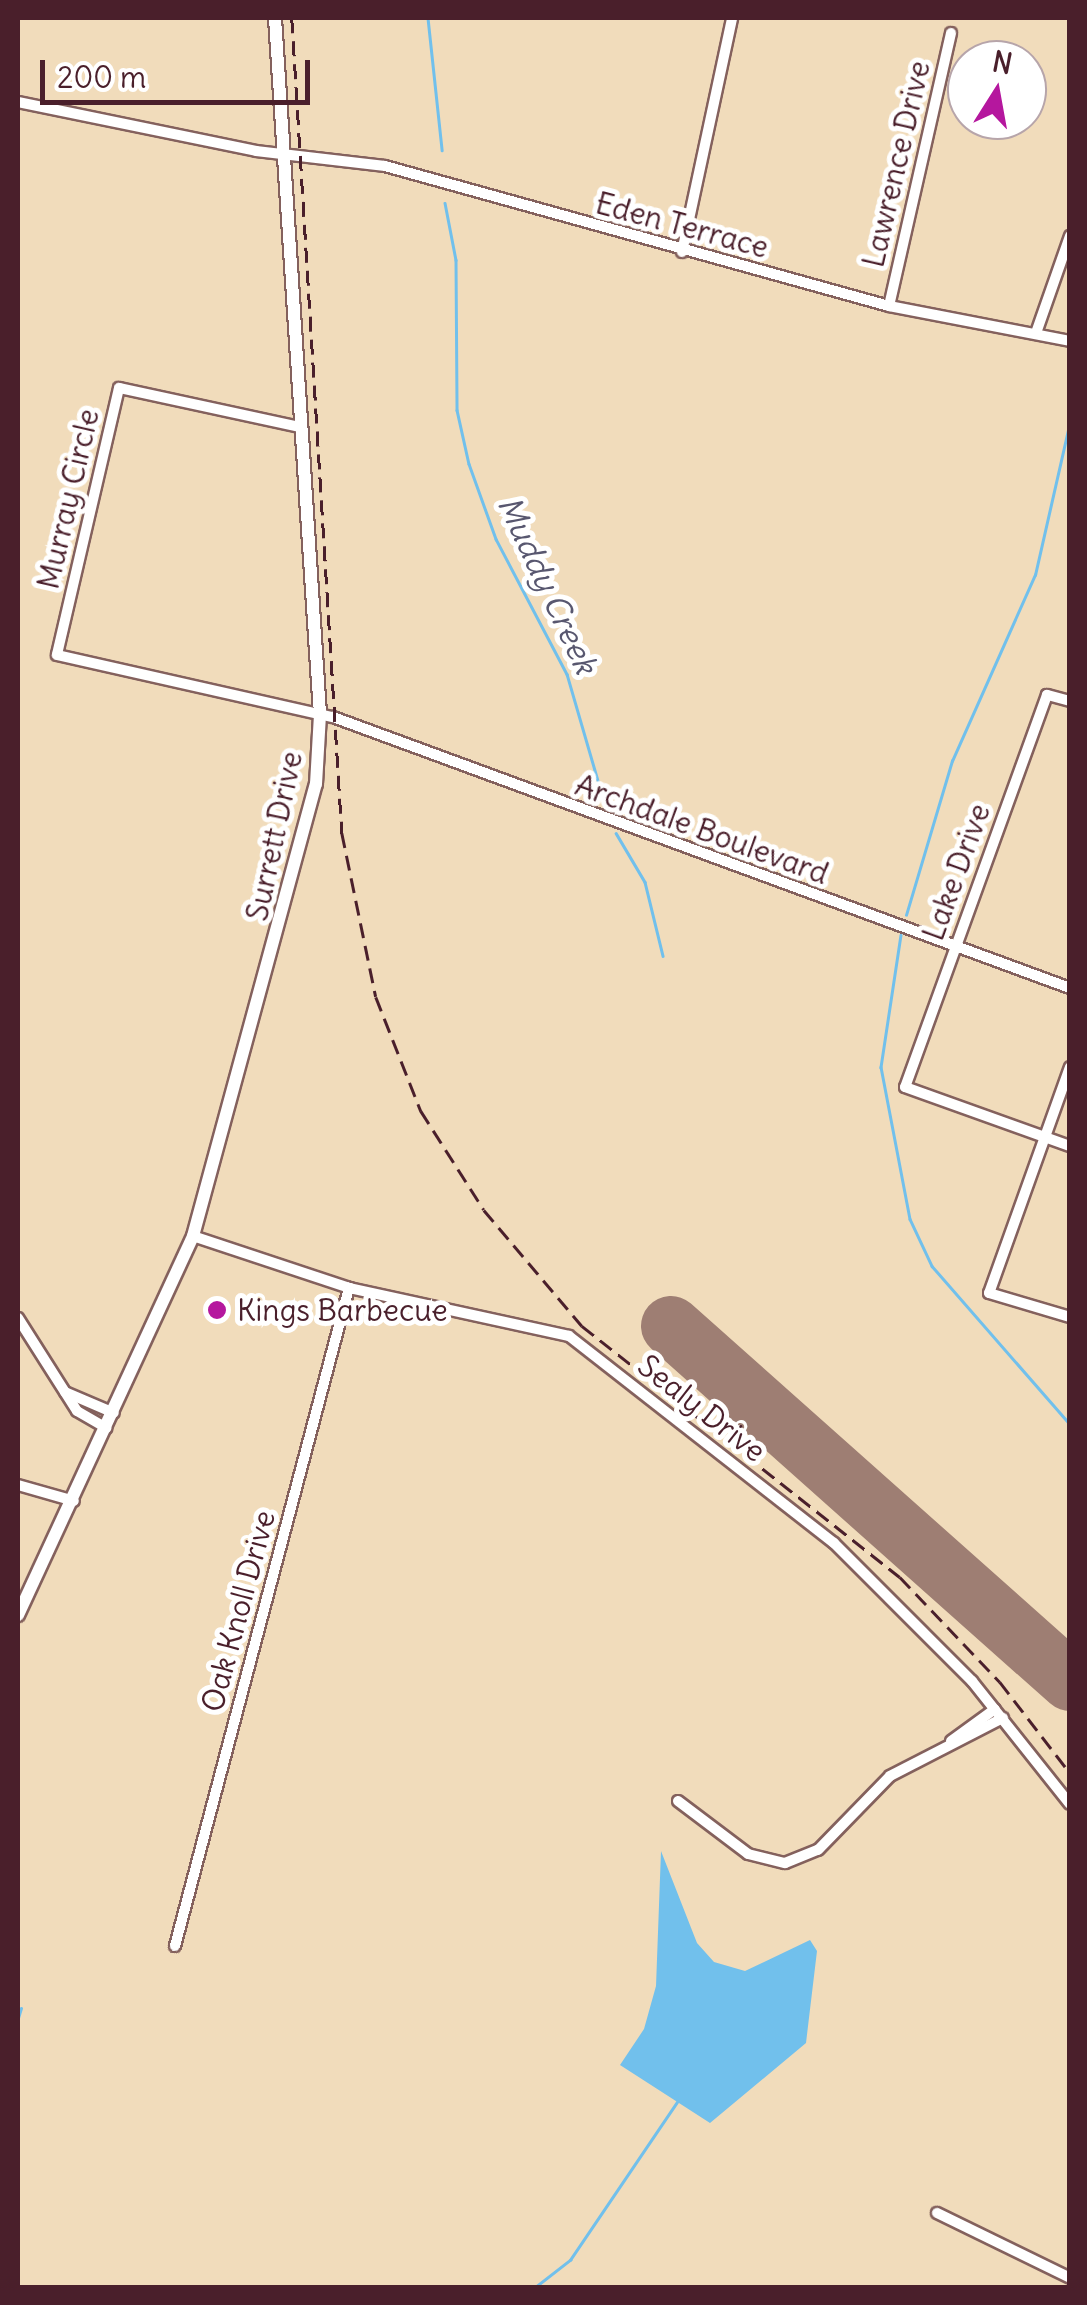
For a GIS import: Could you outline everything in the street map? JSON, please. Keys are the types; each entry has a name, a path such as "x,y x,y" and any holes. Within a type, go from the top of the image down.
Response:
{"street":[{"name":"Surrett Drive","path":"18,1616 193,1236 303,850 320,714 276,18"},
{"path":"682,252 732,18"},
{"name":"Lawrence Drive","path":"889,306 951,33"},
{"name":"Eden Terrace","path":"18,102 282,153 417,174 682,252 889,306 1070,340"},
{"path":"1036,333 1070,236"},
{"name":"Murray Circle","path":"300,426 119,388 57,655 320,714"},
{"name":"Lake Drive","path":"1044,1136 905,1087 1047,696 1070,701"},
{"name":"Archdale Boulevard","path":"320,714 1070,988"},
{"path":"1070,1067 990,1297 1070,1317"},
{"path":"1044,1136 1070,1146"},
{"name":"Sealy Drive","path":"193,1236 349,1288 569,1336 834,1544 999,1713 1070,1804"},
{"name":"Oak Knoll Drive","path":"175,1946 349,1288"},
{"path":"18,1318 64,1392 106,1428"},
{"path":"64,1392 114,1413"},
{"path":"18,1484 74,1501"},
{"path":"678,1801 748,1854 785,1862 818,1850 890,1776 999,1713"},
{"path":"937,2213 1070,2278"}],"water":[{"path":"661,1851 697,1943 714,1962 745,1971 810,1940 817,1951 806,2043 710,2123 620,2065 644,2029 656,1986"}],"waterway":[{"name":"Muddy Creek","path":"428,18 442,150"},
{"name":"Muddy Creek","path":"445,203 456,260 457,410 469,464 496,539 567,674 605,805"},
{"path":"906,915 952,761 1035,575 1070,421"},
{"name":"Muddy Creek","path":"616,833 645,882 663,956"},
{"name":"Muddy Creek","path":"901,935 881,1067 910,1219 932,1266 1070,1424"},
{"path":"18,2018 21,2008"},
{"path":"534,2288 570,2260 677,2102"}],"runway":[{"path":"671,1326 1070,1681"}],"railway":[{"path":"292,18 342,833 376,997 421,1111 484,1210 582,1326 900,1577 1000,1682 1070,1773"}],"place":[{"name":"Kings Barbecue","path":"217,1310"}]}
